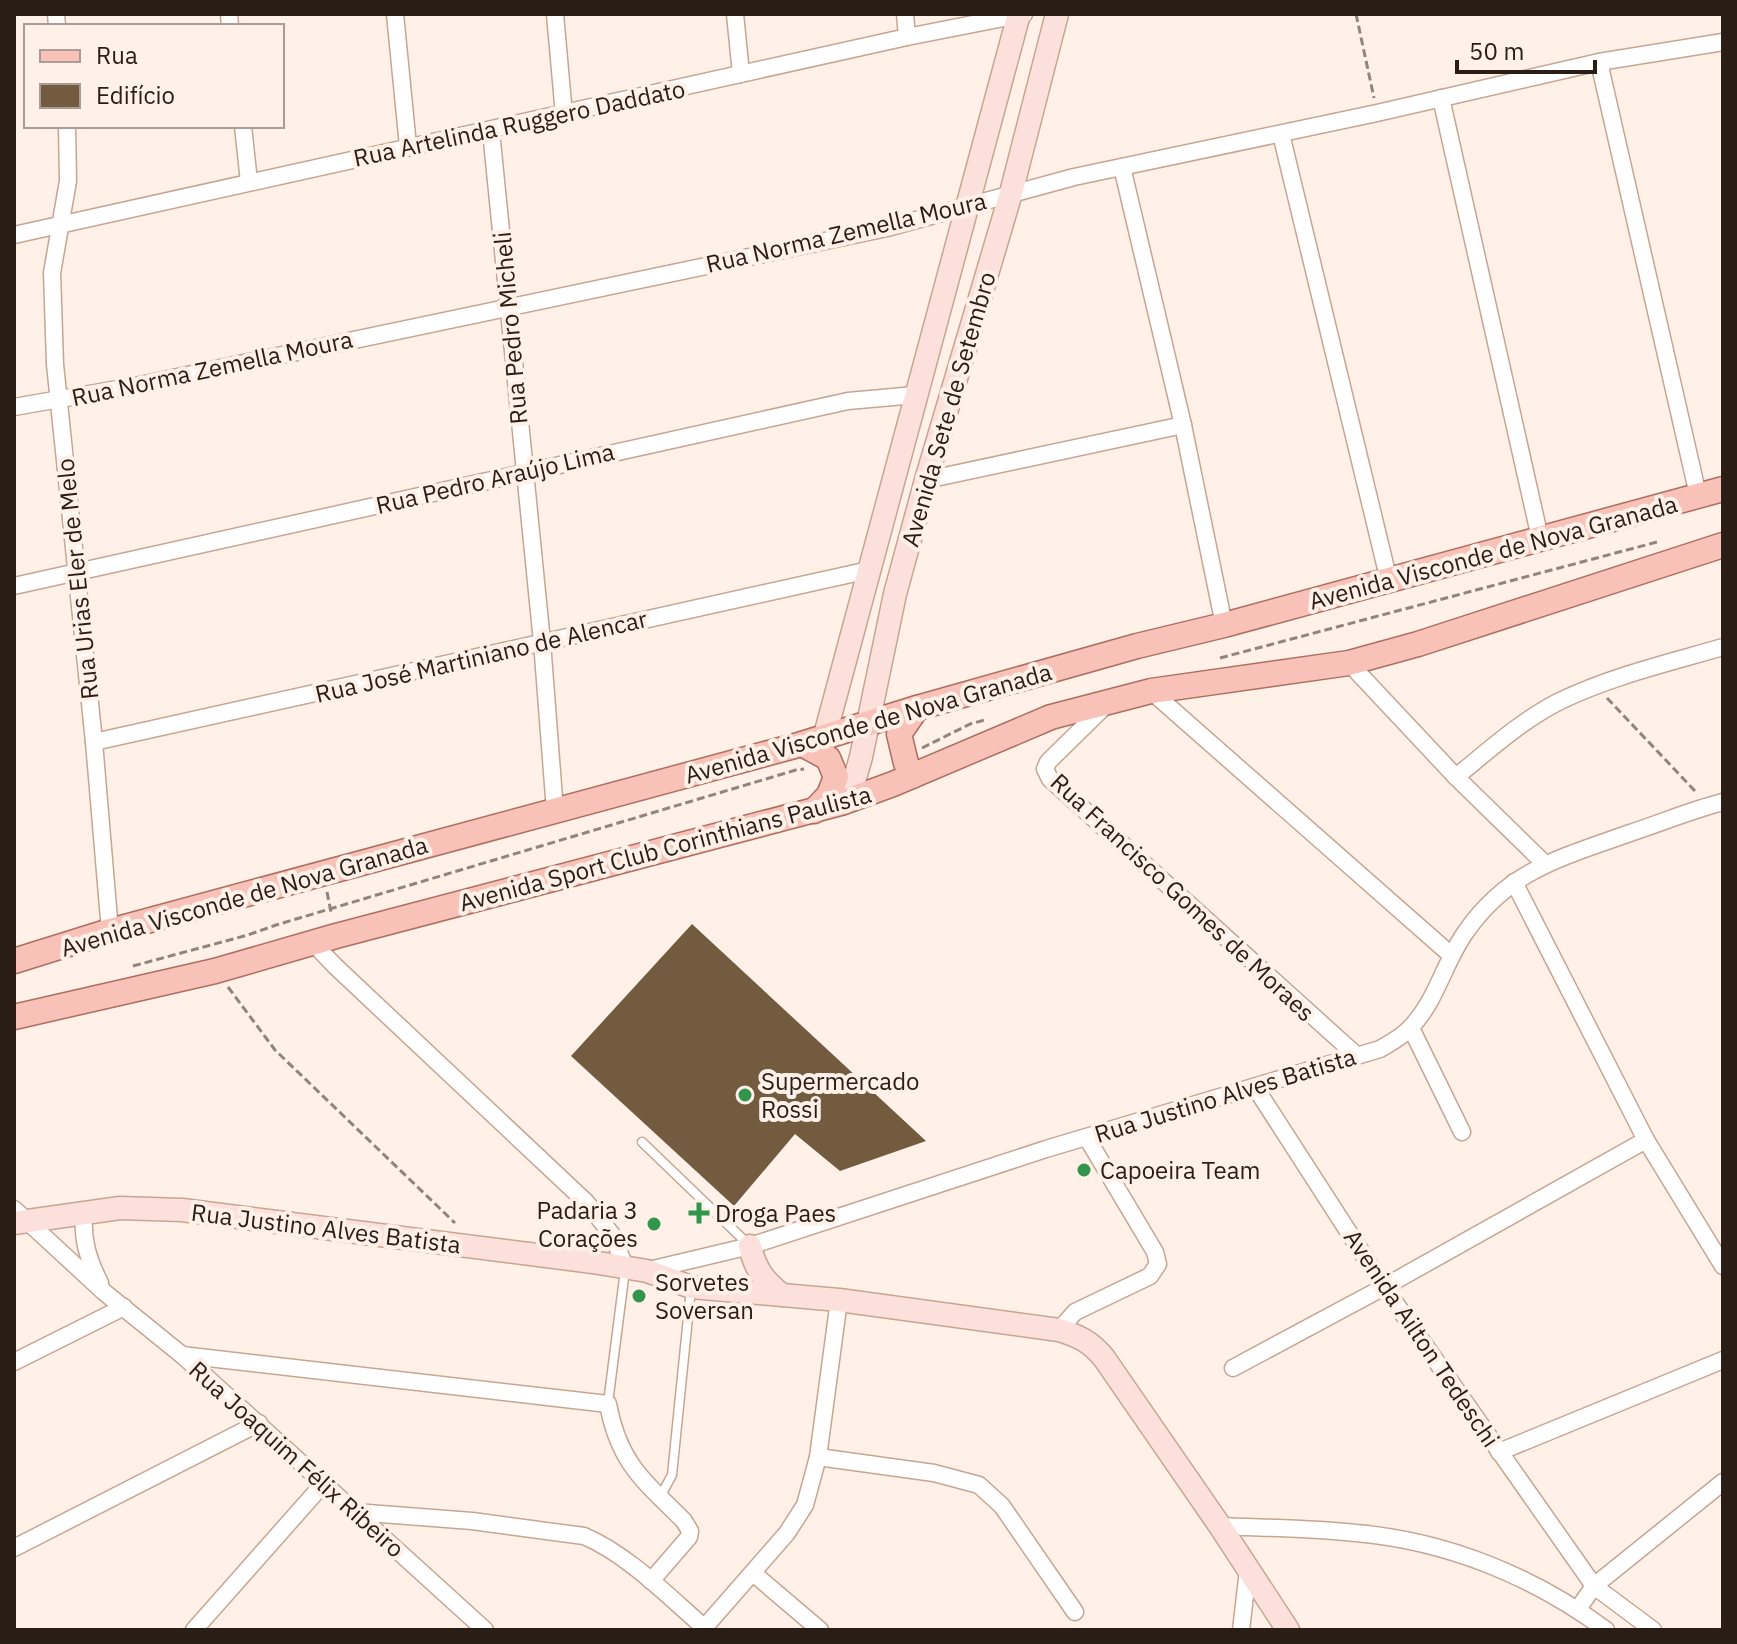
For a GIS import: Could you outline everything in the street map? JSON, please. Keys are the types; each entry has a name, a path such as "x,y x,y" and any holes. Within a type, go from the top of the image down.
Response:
{"main road":[{"name":"Avenida Sete de Setembro","path":"841,803 855,779 895,594 1011,193 1057,14"},
{"name":"Avenida Sete de Setembro","path":"825,735 1020,15"},
{"name":"Avenida Visconde de Nova Granada","path":"14,961 110,931 802,744 1137,646 1389,581 1723,489"},
{"name":"Avenida Sport Club Corinthians Paulista","path":"14,1017 215,971 325,939 814,811 912,776 1027,726 1109,702 1151,691 1349,663 1432,640 1723,545"},
{"path":"912,776 899,734 917,708"},
{"path":"802,744 828,758 836,777 829,795 814,811"},
{"name":"Rua Justino Alves Batista","path":"18,1217 120,1208 182,1210 636,1269"},
{"path":"750,1246 753,1262 765,1281 782,1295"},
{"path":"636,1269 691,1287 839,1300 1059,1330 1092,1344 1220,1526 1288,1630"}],"street":[{"path":"395,14 408,146"},
{"path":"555,14 564,115"},
{"path":"735,14 741,74"},
{"path":"905,14 907,37"},
{"name":"Rua Artelinda Ruggero Daddato","path":"14,235 408,146 491,131 907,37 1020,15"},
{"name":"Rua Norma Zemella Moura","path":"14,407 887,228 1011,193 1122,167 1599,62 1723,42"},
{"path":"1599,62 1698,495"},
{"path":"1441,98 1540,538"},
{"name":"Rua Urias Eler de Melo","path":"67,128 68,181 52,273 55,364 110,931"},
{"path":"243,128 249,182"},
{"name":"Rua Pedro Micheli","path":"491,131 542,642 555,811"},
{"path":"1281,134 1389,581"},
{"path":"1122,167 1183,425 1224,625"},
{"name":"Rua Pedro Araújo Lima","path":"14,586 848,401 915,395"},
{"path":"926,480 1183,425"},
{"name":"Rua José Martiniano de Alencar","path":"94,742 869,570"},
{"path":"1456,777 1537,714 1594,685 1723,647"},
{"path":"1349,663 1456,777 1544,863"},
{"path":"1151,691 1451,955"},
{"name":"Rua Francisco Gomes de Moraes","path":"1109,702 1048,762 1045,769 1050,779 1355,1054"},
{"name":"Rua Justino Alves Batista","path":"636,1269 750,1246 1035,1152 1380,1049 1411,1028 1432,997 1451,955 1482,912 1514,882 1544,863 1716,804"},
{"path":"1514,882 1646,1140 1723,1266"},
{"path":"325,939 335,966 586,1202 636,1269"},
{"path":"1411,1028 1462,1132"},
{"name":"Avenida Ailton Tedeschi","path":"1255,1087 1384,1287 1594,1586 1653,1630"},
{"path":"1059,1330 1075,1312 1150,1276 1158,1264 1155,1252 1087,1138"},
{"path":"1233,1368 1646,1140"},
{"name":"Rua Joaquim Félix Ribeiro","path":"84,1213 82,1235 88,1259 104,1292"},
{"name":"Rua Joaquim Félix Ribeiro","path":"18,1217 259,1423 485,1630"},
{"path":"355,1512 568,1532 598,1542 651,1581 706,1629 787,1533 805,1505 818,1457 839,1300"},
{"path":"14,1362 124,1307"},
{"path":"182,1355 608,1404 614,1434 622,1451 640,1477 690,1531 689,1537 651,1581"},
{"path":"1499,1452 1723,1360"},
{"path":"14,1548 259,1423"},
{"path":"818,1457 934,1473 979,1485 1002,1506 1075,1612"},
{"path":"1578,1609 1594,1586 1723,1482"},
{"path":"194,1630 324,1483"},
{"path":"1220,1526 1357,1533 1420,1544 1482,1561 1535,1585 1578,1609 1606,1630"},
{"path":"1241,1630 1248,1570"},
{"path":"753,1573 820,1630"}],"lane":[{"path":"642,1142 750,1246"},
{"path":"608,1404 636,1269"},
{"path":"660,1497 672,1475 691,1287"}],"path":[{"path":"1356,14 1377,113"},
{"path":"1594,685 1716,804"},
{"path":"322,873 325,939"},
{"path":"215,971 275,1050 481,1248"}],"building":[{"name":"Supermercado Rossi","path":"692,924 926,1141 840,1171 795,1134 734,1206 571,1056"}],"place":[{"name":"Supermercado Rossi","path":"745,1095"},
{"name":"Capoeira Team","path":"1084,1170"},
{"name":"Droga Paes","path":"699,1213"},
{"name":"Padaria 3 Corações","path":"654,1224"},
{"name":"Sorvetes Soversan","path":"639,1296"}]}
